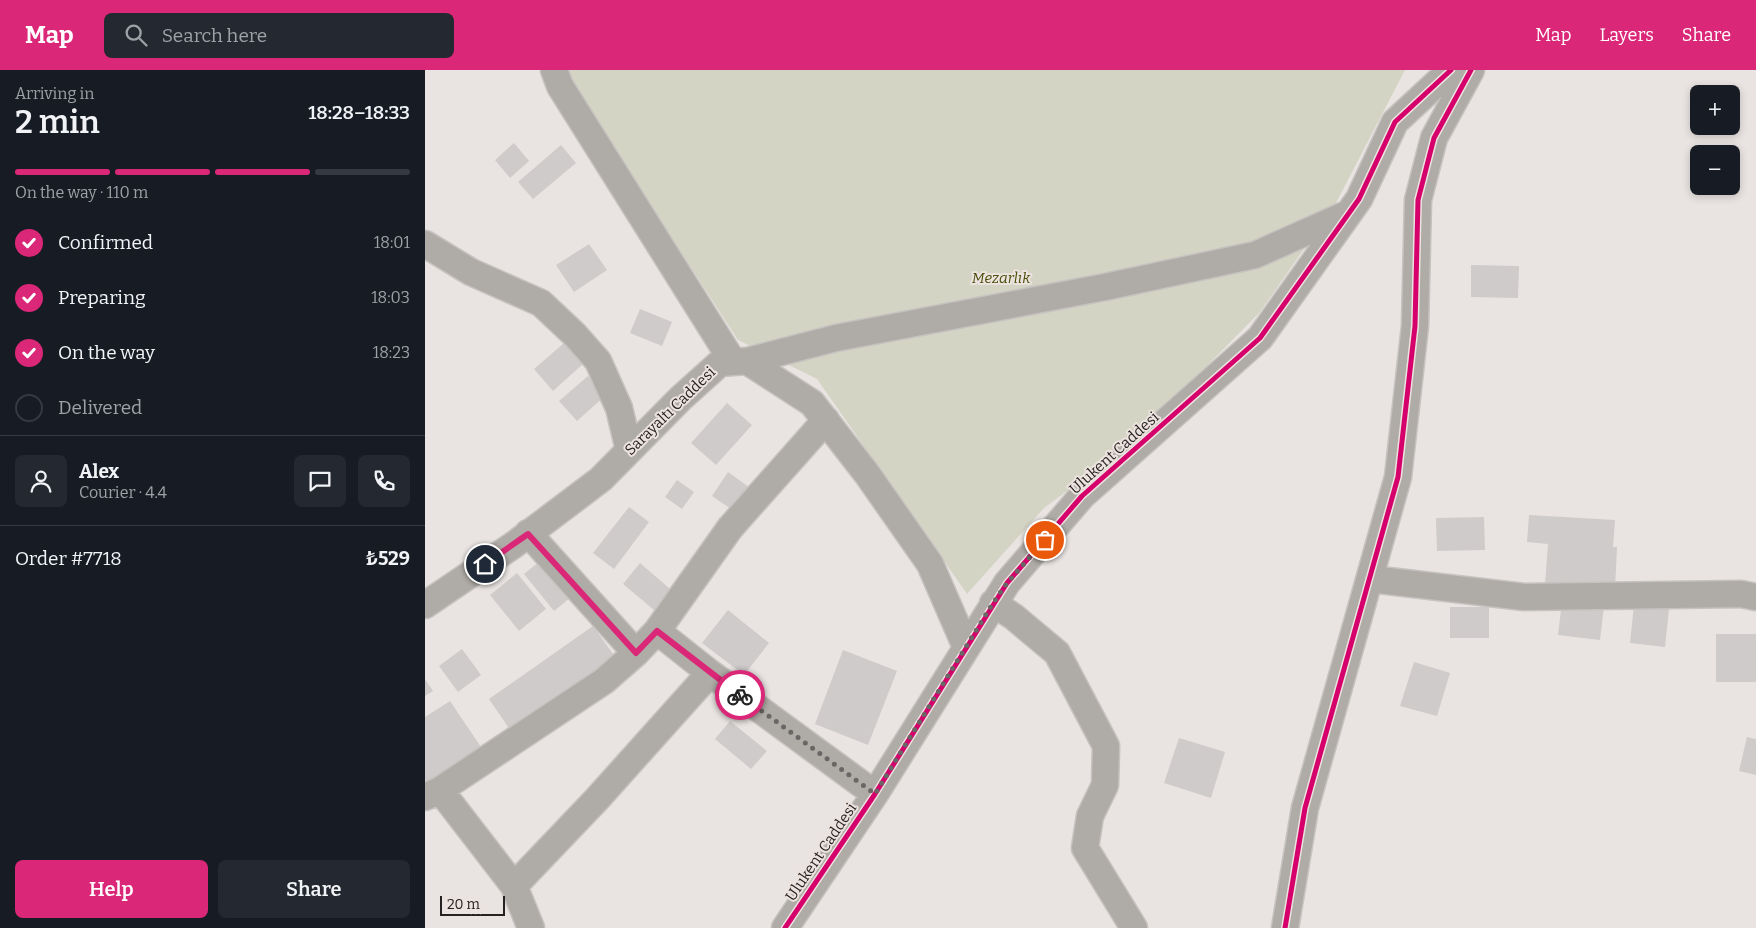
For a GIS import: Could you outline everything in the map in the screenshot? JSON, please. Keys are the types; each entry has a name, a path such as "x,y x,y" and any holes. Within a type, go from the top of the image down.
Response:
{"street":[{"path":"554,70 560,86 740,361 812,403 867,474 930,564 966,647"},
{"path":"1421,97 1423,70"},
{"name":"Ulukent Caddesi","path":"785,928 875,794 1007,583 1082,496 1260,338 1359,200 1395,122 1451,70"},
{"path":"1285,928 1305,808 1371,579 1398,477 1415,326 1417,200 1434,138 1471,70"},
{"name":"Sarayaltı Caddesi","path":"425,605 528,534 601,479 681,398 720,363 740,361 836,338 1105,287 1255,255 1349,213"},
{"path":"425,244 471,272 541,303 575,335 598,361 619,408 629,450"},
{"path":"531,928 514,886 432,794 604,681 636,653 657,631 730,528 826,420"},
{"path":"528,534 636,653"},
{"path":"1371,579 1524,597 1741,594 1756,597"},
{"path":"993,603 1014,617 1057,653 1106,746 1105,785 1090,816 1085,848 1134,928"},
{"path":"657,631 710,673 875,794"},
{"path":"514,886 597,799 710,673"}],"green space":[{"name":"Mezarlık","path":"563,70 1405,70 1336,203 1260,312 1128,446 1044,508 967,594 817,379 738,340"}],"building":[{"path":"514,143 529,161 510,178 495,160"},
{"path":"561,145 576,163 533,199 518,182"},
{"path":"589,244 607,270 574,292 556,265"},
{"path":"1471,265 1519,266 1518,298 1471,297"},
{"path":"640,309 672,322 662,346 630,333"},
{"path":"564,343 583,364 553,391 534,369"},
{"path":"588,376 605,396 577,421 559,401"},
{"path":"727,403 752,425 716,465 691,443"},
{"path":"728,472 753,490 737,513 712,496"},
{"path":"677,480 694,492 682,509 665,497"},
{"path":"629,507 649,522 614,569 593,553"},
{"path":"1529,515 1615,520 1613,547 1617,547 1615,589 1545,585 1548,544 1527,542"},
{"path":"1484,517 1485,550 1437,551 1436,518"},
{"path":"545,557 575,594 554,611 524,574"},
{"path":"640,563 677,595 660,615 623,584"},
{"path":"517,573 546,609 519,631 490,595"},
{"path":"1562,601 1604,606 1600,640 1558,635"},
{"path":"1634,605 1669,609 1665,647 1630,643"},
{"path":"1450,607 1489,607 1489,638 1450,638"},
{"path":"728,610 769,643 744,675 702,643"},
{"path":"593,626 618,661 513,734 489,699"},
{"path":"1716,634 1756,634 1756,682 1716,682"},
{"path":"462,649 481,675 458,692 439,666"},
{"path":"843,650 897,671 868,745 815,724"},
{"path":"1414,662 1450,673 1437,716 1400,706"},
{"path":"425,679 433,691 425,696"},
{"path":"450,701 483,750 430,786 425,779 425,717"},
{"path":"730,721 767,751 751,769 715,739"},
{"path":"1747,737 1756,739 1756,775 1739,771"},
{"path":"1179,738 1225,752 1211,798 1164,783"}],"cycle path":[{"path":"785,928 875,794 1007,583 1082,496 1260,338 1359,199 1395,122 1451,70"},
{"path":"1285,928 1305,808 1398,477 1415,326 1418,200 1434,138 1471,70"}],"way so far":[{"path":"740,695 875,794 993,603 1007,583 1045,540"}],"route":[{"path":"485,564 528,534 636,653 657,631 740,695"}]}
